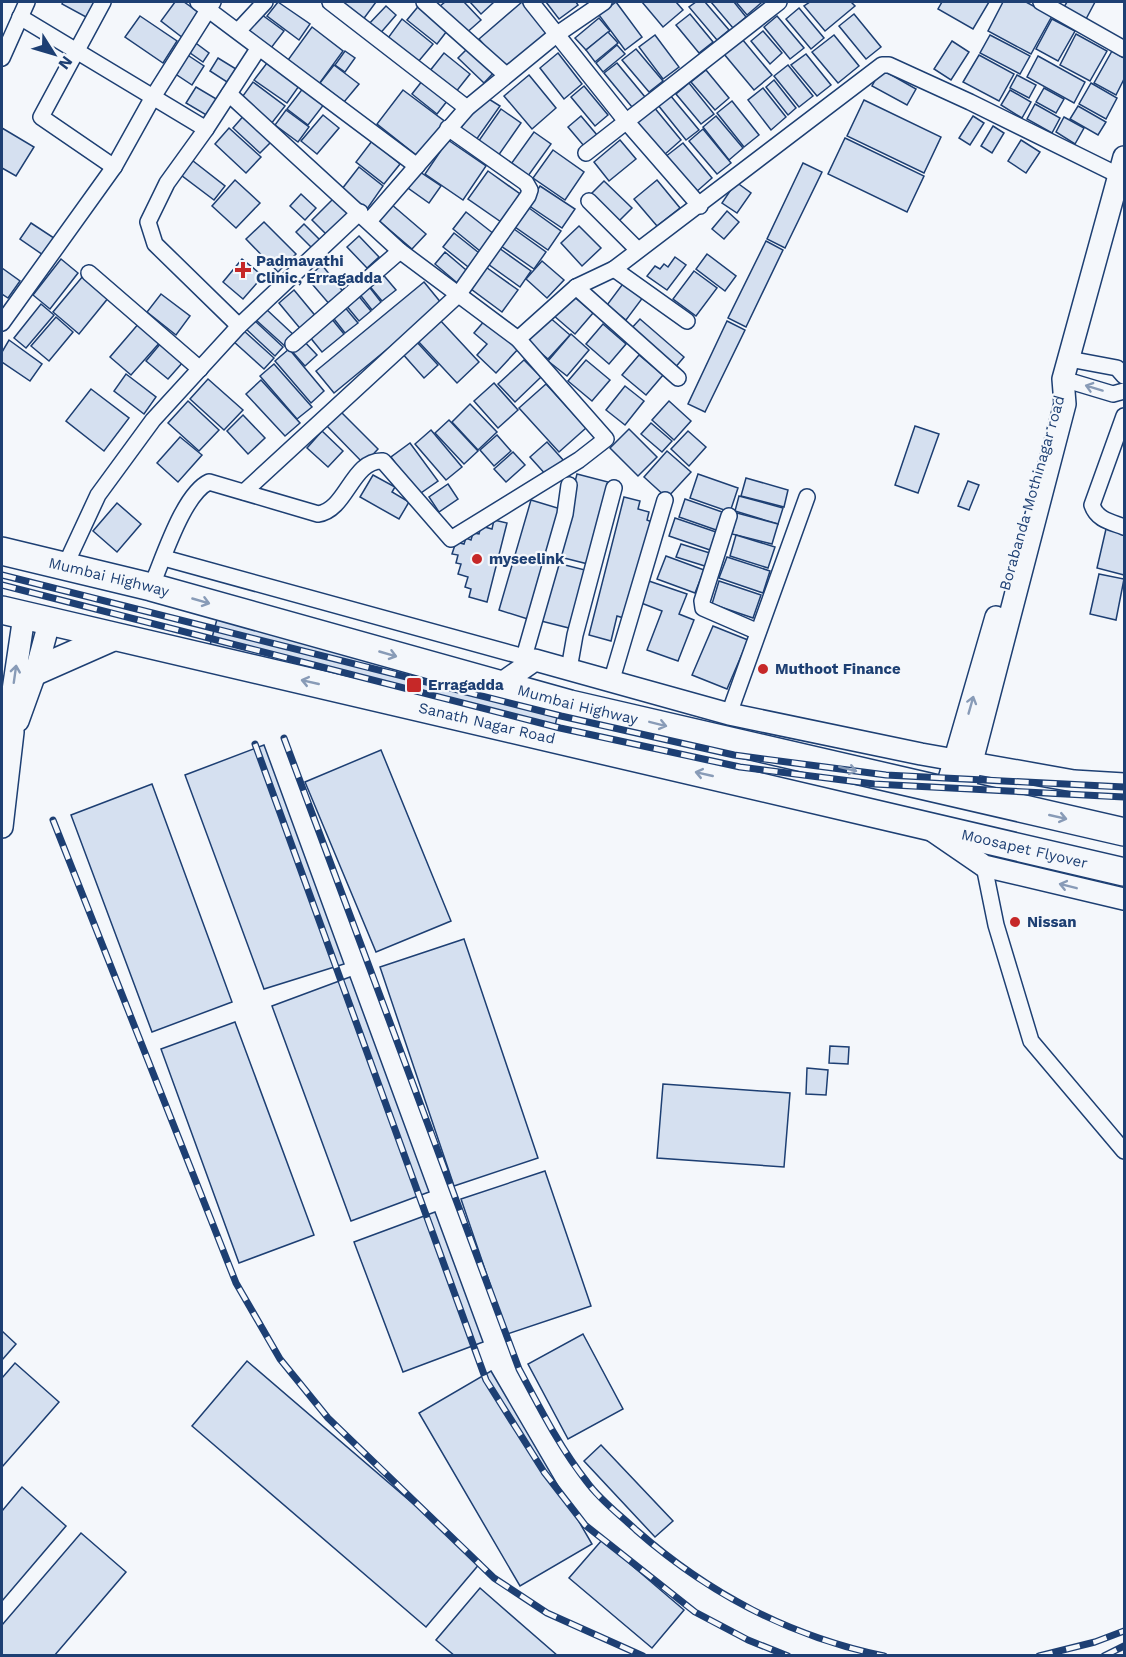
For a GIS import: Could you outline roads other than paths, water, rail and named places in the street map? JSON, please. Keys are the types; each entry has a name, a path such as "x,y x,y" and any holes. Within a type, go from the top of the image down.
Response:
{"highway":[{"name":"Mumbai Highway","path":"2,551 151,587 499,685 954,794"},
{"name":"Sanath Nagar Road","path":"25,616 925,825"},
{"path":"36,671 113,637"},
{"path":"617,754 627,716"},
{"path":"741,783 750,745"},
{"path":"954,794 1125,832"},
{"name":"Moosapet Flyover","path":"925,825 987,854 1125,872"}],"street":[{"path":"3,48 27,2"},
{"path":"103,2 41,117 114,167"},
{"path":"238,31 264,2"},
{"path":"330,2 467,108"},
{"path":"424,2 506,75"},
{"path":"531,2 625,120 700,206"},
{"path":"65,566 98,495 125,456 153,420 239,326 364,217 417,166 467,108 556,34 604,2"},
{"path":"586,153 625,120 778,2"},
{"path":"1041,2 1125,49"},
{"path":"2,323 114,167 207,4 258,49 417,166"},
{"path":"20,17 206,129"},
{"path":"239,326 155,244 148,222 168,183 258,49"},
{"path":"518,339 576,287 614,269 700,206 882,65 889,65 1122,167"},
{"path":"151,587 188,504 200,486 209,482 318,514 332,509 364,467 374,460 382,461 451,539 579,460 606,439 518,339 400,251 229,93"},
{"path":"244,492 458,295 530,190 526,183 448,128"},
{"name":"Borabanda Mothinagar road","path":"963,763 1065,404 1063,387 1122,167"},
{"path":"589,201 638,250"},
{"path":"293,344 400,251"},
{"path":"614,269 687,321"},
{"path":"89,273 200,369"},
{"path":"576,287 678,378"},
{"path":"1070,358 1117,368 1125,376"},
{"path":"1063,387 1113,394 1125,391"},
{"path":"1125,416 1092,506 1094,513 1103,519 1125,527"},
{"path":"499,685 530,658 565,514 569,485"},
{"path":"569,669 575,635 614,488"},
{"path":"729,714 756,631 807,497"},
{"path":"612,679 664,500"},
{"path":"729,516 702,601 703,608 756,631"},
{"path":"164,558 612,679 729,714 963,763 1074,781 1125,784"},
{"path":"13,732 36,671 25,616"},
{"path":"2,827 13,732 11,704 25,616"},
{"path":"954,794 963,763"},
{"path":"1125,900 987,854 996,925 1031,1041 1125,1151"}],"railway":[{"path":"2,575 561,716 734,755 886,775 1124,787"},
{"path":"2,585 560,728 740,767 874,784 1124,797"},
{"path":"284,738 519,1369 577,1469 592,1489 636,1530 692,1574 722,1593 752,1610 815,1637 884,1656"},
{"path":"255,744 486,1380 544,1472 585,1525 695,1612 748,1640 788,1656"},
{"path":"53,820 236,1283 280,1359 328,1418 494,1578 547,1613 643,1656"},
{"path":"1039,1656 1095,1642 1124,1631"},
{"path":"1104,1656 1124,1646"}],"place":[{"name":"Padmavathi Clinic, Erragadda","path":"243,270"},
{"name":"myseelink","path":"477,559"},
{"name":"Muthoot Finance","path":"763,669"},
{"name":"Erragadda","path":"414,685"},
{"name":"Nissan","path":"1015,922"}]}
